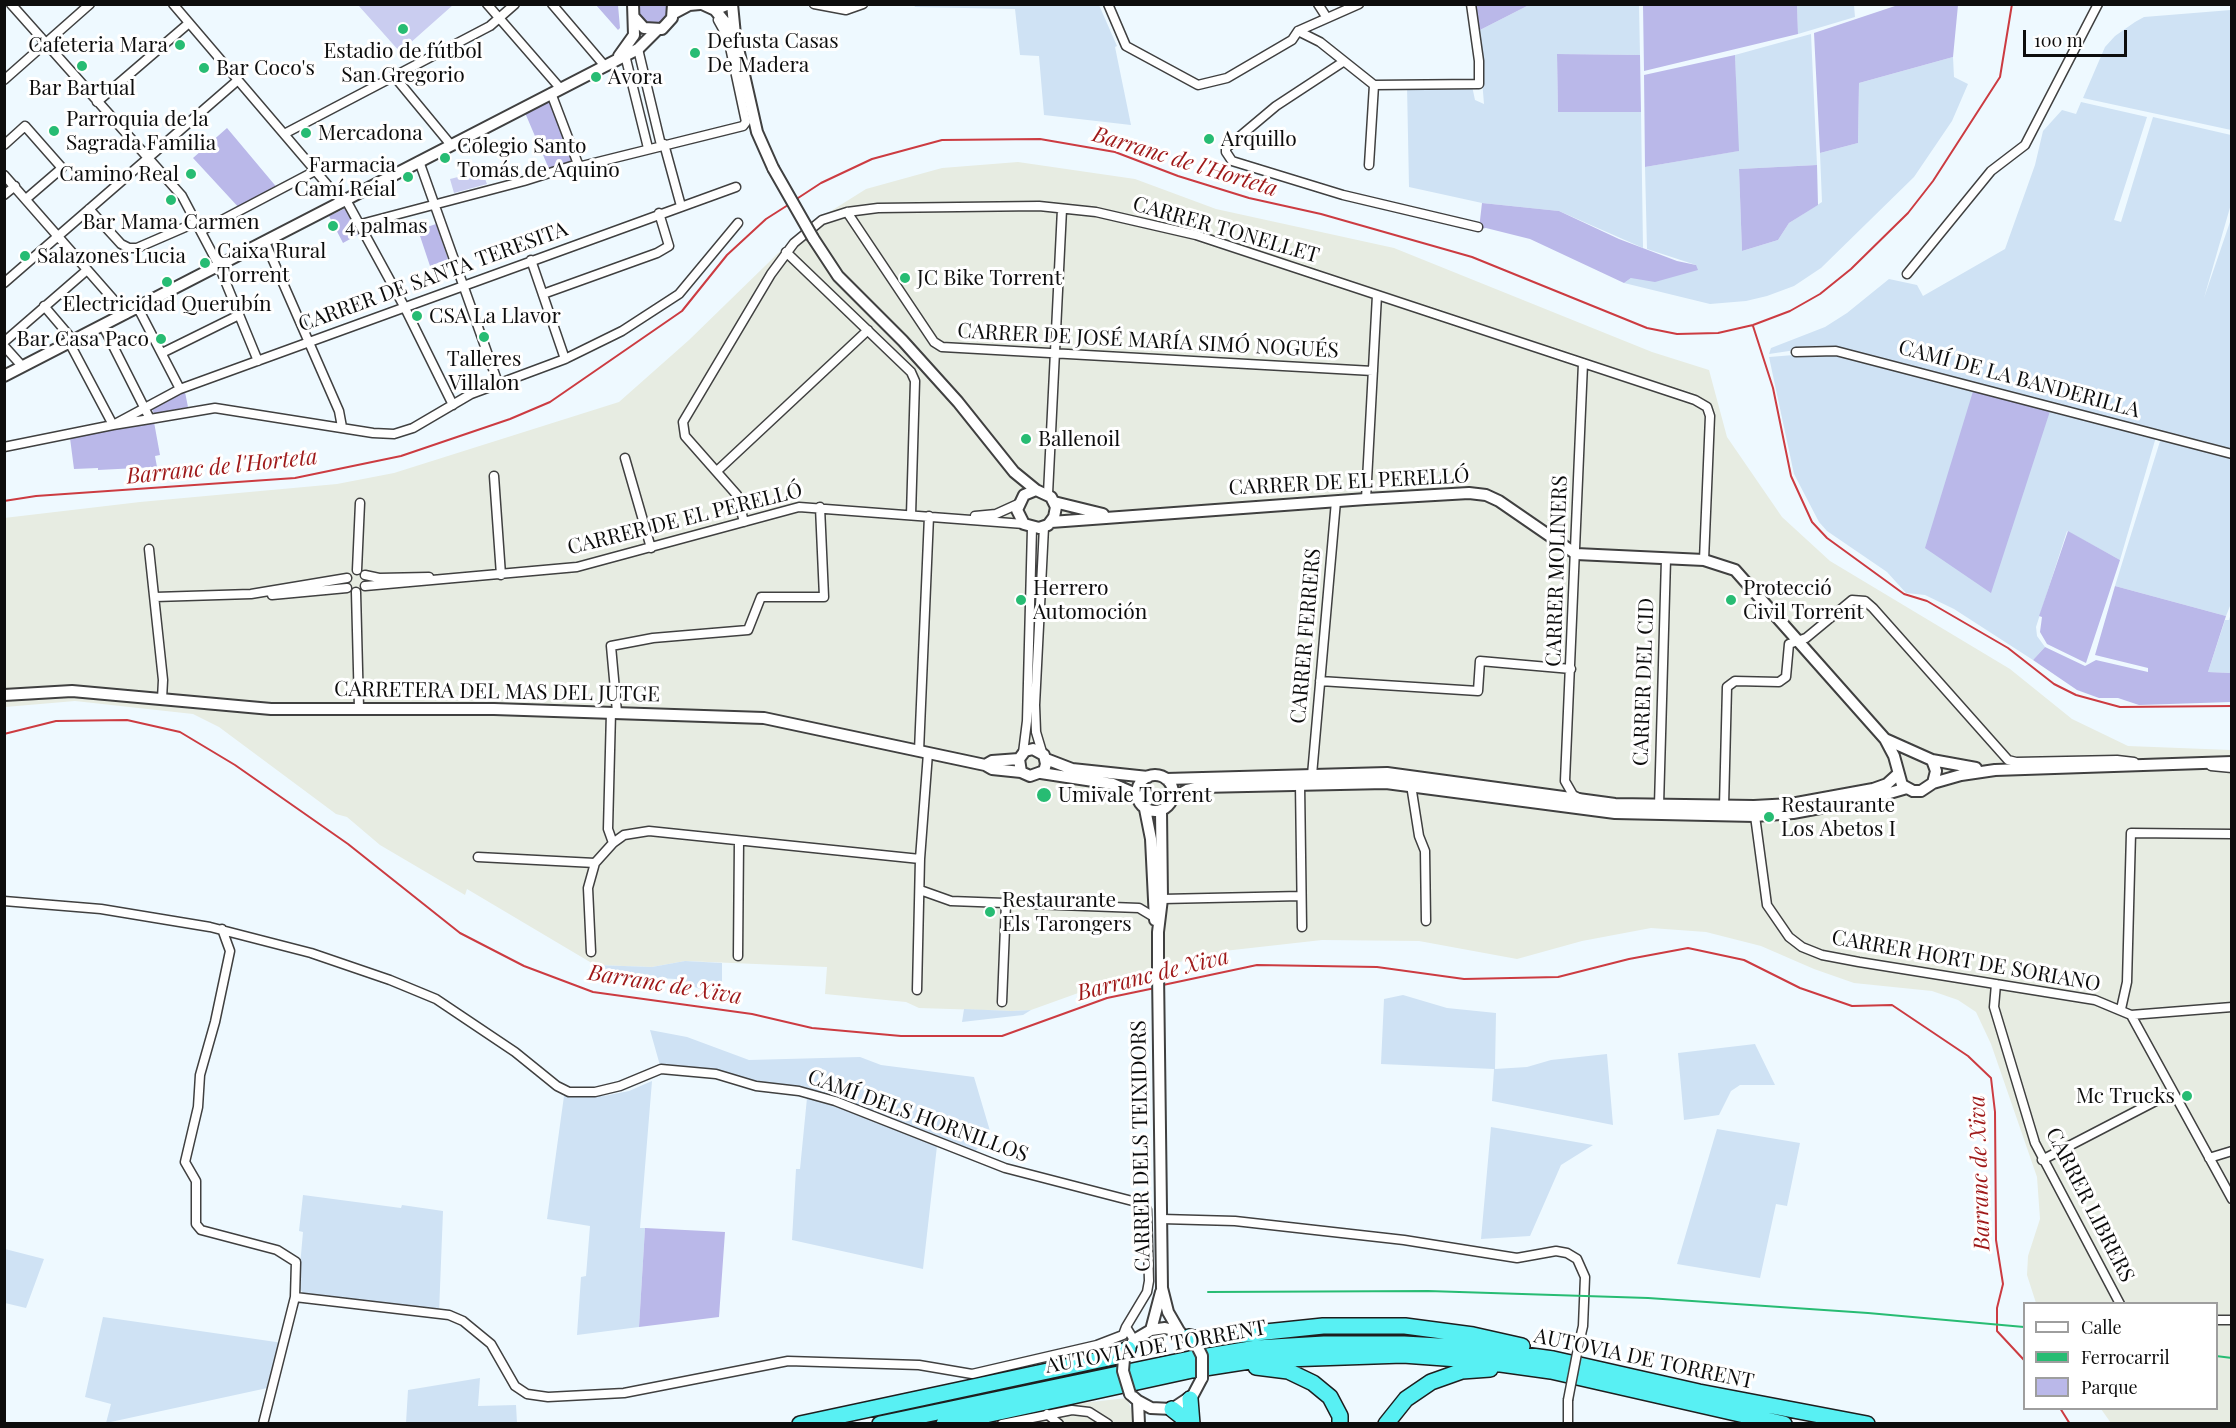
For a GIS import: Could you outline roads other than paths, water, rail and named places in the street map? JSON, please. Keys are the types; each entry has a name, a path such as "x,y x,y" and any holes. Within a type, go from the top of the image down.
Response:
{"highway":[{"path":"1188,1338 1199,1339 1323,1326 1405,1326 1473,1335 1752,1398 1805,1413"},
{"name":"AUTOVIA DE TORRENT","path":"880,1424 1190,1359 1257,1348 1324,1344 1404,1344 1473,1348 1542,1358 1867,1424"},
{"path":"800,1424 1113,1357 1129,1350"},
{"name":"AUTOVIA DE TORRENT","path":"944,1424 1098,1388 1245,1362 1323,1356 1403,1355 1472,1360 1551,1371 1784,1424"},
{"path":"981,1416 1192,1376 1256,1367 1288,1371 1313,1383 1330,1397 1340,1416 1340,1424"},
{"path":"1386,1424 1406,1399 1431,1382 1462,1371 1495,1369 1758,1424"},
{"path":"1190,1399 1192,1424"},
{"path":"1166,1409 1192,1424"}],"street":[{"path":"12,4 182,196 219,266 258,361"},
{"path":"4,80 90,4"},
{"path":"173,4 315,171 344,201 361,224 453,405"},
{"path":"487,4 555,91 578,164"},
{"path":"284,134 490,26 514,4"},
{"path":"552,4 614,60 648,148"},
{"path":"614,60 631,41 633,4"},
{"path":"4,376 638,49 657,30 666,26 674,9 689,5 707,7 731,4 735,35 757,132 773,168 813,238 838,276 950,393 1014,472 1036,490 1051,498"},
{"path":"814,4 846,10 862,4"},
{"path":"1108,4 1126,46 1198,85 1227,78 1292,40 1298,31 1359,4"},
{"path":"1318,4 1327,18"},
{"path":"1298,31 1320,42 1374,85 1479,84 1479,61 1471,4"},
{"path":"1907,274 1991,171 2025,145 2098,4"},
{"path":"707,7 735,35"},
{"path":"361,224 578,164 582,166 743,126 746,122 728,38 707,7"},
{"path":"634,17 644,28 657,30"},
{"path":"98,102 189,23"},
{"path":"638,49 662,145 681,206"},
{"path":"1343,62 1276,106 1226,148 1226,153 1232,161 1268,174 1412,213 1478,227"},
{"path":"393,76 452,145"},
{"path":"4,283 238,80"},
{"path":"1369,165 1374,85"},
{"path":"4,145 25,126 62,168 26,200"},
{"path":"419,162 498,383"},
{"path":"89,209 121,244 129,248 137,248 199,226 315,171"},
{"path":"4,175 126,314"},
{"path":"4,195 15,186"},
{"name":"CARRER DE SANTA TERESITA","path":"113,425 180,389 463,284 736,187"},
{"name":"CARRER TONELLET","path":"744,522 737,495 685,436 683,422 786,252 822,220 847,212 878,208 1039,206 1096,212 1164,226 1377,294 1695,400 1707,406 1710,416 1704,560"},
{"path":"1041,773 1045,769 1044,756 1036,732 1035,705 1048,524 1056,512 1051,498 1062,209"},
{"name":"CARRER DE JOSÉ MARÍA SIMÓ NOGUÉS","path":"847,212 934,342 942,347 1373,371"},
{"path":"543,294 657,253 669,246 659,213"},
{"path":"4,447 113,425 215,408 373,433 394,434 413,428 498,383 565,359 611,338 672,300 738,223"},
{"path":"265,242 339,411 342,427"},
{"path":"786,252 911,372 915,381 911,514"},
{"path":"531,260 565,359"},
{"path":"22,366 4,344 87,270"},
{"path":"1366,499 1377,294"},
{"path":"44,306 71,341 113,425"},
{"path":"138,308 180,389"},
{"path":"162,353 239,315"},
{"path":"103,326 150,419"},
{"path":"717,471 868,330"},
{"name":"CAMÍ DE LA BANDERILLA","path":"1796,352 1836,351 2232,454"},
{"name":"CARRER MOLINERS","path":"1565,781 1582,363"},
{"path":"625,458 651,548"},
{"path":"1014,472 1019,502 1018,515 1028,526 1030,636 1021,772 1030,776 1041,773 1113,784 1137,794"},
{"path":"495,476 501,575"},
{"path":"1019,502 1036,490"},
{"name":"CARRER DE EL PERELLÓ","path":"1048,524 1115,516 1470,493 1486,495 1499,501 1576,554"},
{"name":"CARRER DE EL PERELLÓ","path":"1051,498 1086,512 1115,516"},
{"name":"CARRER FERRERS","path":"1312,775 1336,501"},
{"name":"CARRER DE EL PERELLÓ","path":"962,518 996,514 1019,502"},
{"path":"356,592 365,586 361,573 360,503"},
{"name":"CARRER DE EL PERELLÓ","path":"365,586 577,567 799,507 962,518 1028,526"},
{"path":"613,843 608,830 614,712 611,646 652,638 748,630 762,597 825,597 820,507"},
{"path":"918,990 929,516"},
{"path":"1028,526 1048,524"},
{"path":"149,549 164,680 162,699"},
{"path":"1576,554 1704,560 1735,570 1885,739 1907,788"},
{"name":"CARRER DEL CID","path":"1659,805 1666,559"},
{"path":"155,597 251,594 347,578 361,573"},
{"name":"CARRER DE EL PERELLÓ","path":"361,573 380,578 419,576 453,578"},
{"path":"347,578 347,588"},
{"path":"251,594 264,596 347,588 356,592"},
{"path":"356,592 359,708"},
{"path":"1724,806 1727,687 1735,681 1779,682 1786,677 1789,644 1806,638 1846,603 1865,601 2008,760 2016,762 2117,759 2148,764"},
{"path":"1320,681 1478,691 1480,661 1571,669"},
{"name":"CARRETERA DEL MAS DEL JUTGE","path":"4,695 72,691 271,709 614,712 765,717 985,765 992,769 1021,772"},
{"path":"1885,739 1932,760 1960,767 1995,770"},
{"path":"1021,756 1033,749 1072,770 1148,777 1157,775 1166,779 1408,774 1581,799 1659,805 1724,806 1791,804 1873,789 1887,784 1898,770 1901,760 1912,753"},
{"name":"CARRETERA DEL MAS DEL JUTGE","path":"985,765 992,761 1021,756"},
{"path":"1932,760 1936,771 1933,783"},
{"path":"2196,762 2232,768"},
{"path":"1148,777 1138,787 1137,794 1139,802 1145,809 1161,810 1173,798 1187,790 1201,787 1300,784 1411,785 1615,813 1755,816 1793,813 1869,799 1907,788 1921,791 1933,783 1961,775 1995,770 2232,762"},
{"path":"1166,779 1172,788 1173,798"},
{"path":"1550,795 1559,790 1565,781 1573,795 1581,799"},
{"path":"1300,784 1302,927"},
{"path":"1411,785 1419,836 1425,851 1426,921"},
{"name":"CARRER DELS TEIXIDORS","path":"1145,809 1151,839 1151,887 1158,932"},
{"name":"CARRER DELS TEIXIDORS","path":"1161,810 1162,899 1158,932 1158,972 1162,1288 1168,1312 1188,1338"},
{"name":"CARRER HORT DE SORIANO","path":"1755,816 1767,905 1776,921 1795,942 1822,955 2095,1000 2131,1015"},
{"path":"591,952 588,888 595,863 613,843 624,835 649,831 920,860"},
{"path":"2121,1009 2127,982 2131,833 2232,834"},
{"path":"738,956 739,841"},
{"path":"478,857 595,863"},
{"path":"1139,908 1148,902 1151,887"},
{"path":"920,890 951,901 1139,908 1154,917"},
{"path":"1162,899 1301,896"},
{"name":"CAMÍ DELS HORNILLOS","path":"4,901 101,909 222,929 311,952 436,999 515,1052 557,1086 569,1092 595,1092 620,1086 661,1069 716,1074 756,1086 799,1090 835,1101 1005,1168 1144,1204 1147,1210 1149,1281 1147,1292 1126,1327"},
{"path":"1002,1002 1006,903"},
{"path":"222,929 230,951 215,1022 200,1075 198,1107 186,1154 186,1165 196,1181 196,1224 209,1233 277,1250 296,1262 295,1297 263,1424"},
{"name":"CARRER LIBRERS","path":"1996,984 1994,1007 2042,1160 2119,1302"},
{"path":"2232,1007 2131,1015 2232,1199"},
{"path":"2042,1160 2173,1092"},
{"path":"2209,1158 2232,1151"},
{"path":"1162,1219 1235,1221 1404,1240 1517,1258 1556,1251 1577,1259 1583,1267 1585,1277 1584,1318 1568,1400 1568,1424"},
{"name":"CARRER DELS TEIXIDORS","path":"1151,1330 1162,1288"},
{"path":"295,1297 449,1316 463,1321 490,1344 515,1386 527,1394 548,1397 624,1393 788,1361 919,1365 972,1374 1097,1345 1123,1335 1126,1327"},
{"path":"1126,1327 1129,1350 1123,1371 1141,1424 1166,1409 1190,1399 1202,1378 1202,1356 1188,1338 1165,1328 1151,1330 1129,1350"},
{"path":"1134,1398 1166,1409"},
{"path":"1002,1424 1072,1410 1089,1412 1108,1424"},
{"path":"1047,1414 1059,1424"}],"waterway":[{"name":"Barranc de l'Horteta","path":"795,200 821,183 872,159 942,140 1040,139 1115,152 1178,176 1249,198 1321,214 1472,257 1647,328 1677,334 1718,333 1753,325 1790,311 1820,294 1851,269 1908,213 1933,181 2000,77 2012,4"},
{"name":"Barranc de l'Horteta","path":"4,501 36,496 295,478 401,456 510,419 550,402 682,311 727,255 766,219 788,205"},
{"path":"1753,326 1773,388 1791,476 1812,522 1827,538 1904,594 1927,601 2008,648 2054,684 2076,695 2120,707 2232,706"},
{"name":"Barranc de Xiva","path":"4,734 56,721 127,720 180,732 235,765 348,844 460,933 524,966 593,992 752,1014 812,1028 901,1036 1002,1036 1107,998 1155,988"},
{"name":"Barranc de Xiva","path":"1163,985 1257,965 1377,967 1464,979 1558,977 1629,959 1688,948 1744,960 1800,988 1852,1006 1892,1005 1968,1056 1991,1078 1995,1112 1996,1240 2003,1284 1997,1308 1997,1331 2023,1359"},
{"name":"Barranc de Xiva","path":"2061,1410 2070,1424"}],"railway":[{"path":"1208,1292 1428,1291 1648,1298 1868,1313 2023,1327"},
{"path":"2218,1356 2232,1358"}],"place":[{"name":"Estadio de fútbol San Gregorio","path":"403,29"},
{"name":"Cafeteria Mara","path":"180,45"},
{"name":"Defusta Casas De Madera","path":"695,53"},
{"name":"Bar Bartual","path":"82,66"},
{"name":"Bar Coco's","path":"204,68"},
{"name":"Avora","path":"596,77"},
{"name":"Parroquia de la Sagrada Familia","path":"54,131"},
{"name":"Mercadona","path":"306,133"},
{"name":"Arquillo","path":"1209,139"},
{"name":"Colegio Santo Tomás de Aquino","path":"445,158"},
{"name":"Camino Real","path":"191,174"},
{"name":"Farmacia Camí Reial","path":"408,177"},
{"name":"Bar Mama Carmen","path":"171,200"},
{"name":"4 palmas","path":"333,226"},
{"name":"Salazones Lucia","path":"25,256"},
{"name":"Caixa Rural Torrent","path":"205,263"},
{"name":"JC Bike Torrent","path":"905,278"},
{"name":"Electricidad Querubín","path":"167,282"},
{"name":"CSA La Llavor","path":"417,316"},
{"name":"Talleres Villalon","path":"484,337"},
{"name":"Bar Casa Paco","path":"161,339"},
{"name":"Ballenoil","path":"1026,439"},
{"name":"Herrero Automoción","path":"1021,600"},
{"name":"Protecció Civil Torrent","path":"1731,600"},
{"name":"Umivale Torrent","path":"1044,795"},
{"name":"Restaurante Los Abetos I","path":"1769,817"},
{"name":"Restaurante Els Tarongers","path":"990,912"},
{"name":"Mc Trucks","path":"2187,1096"}]}
